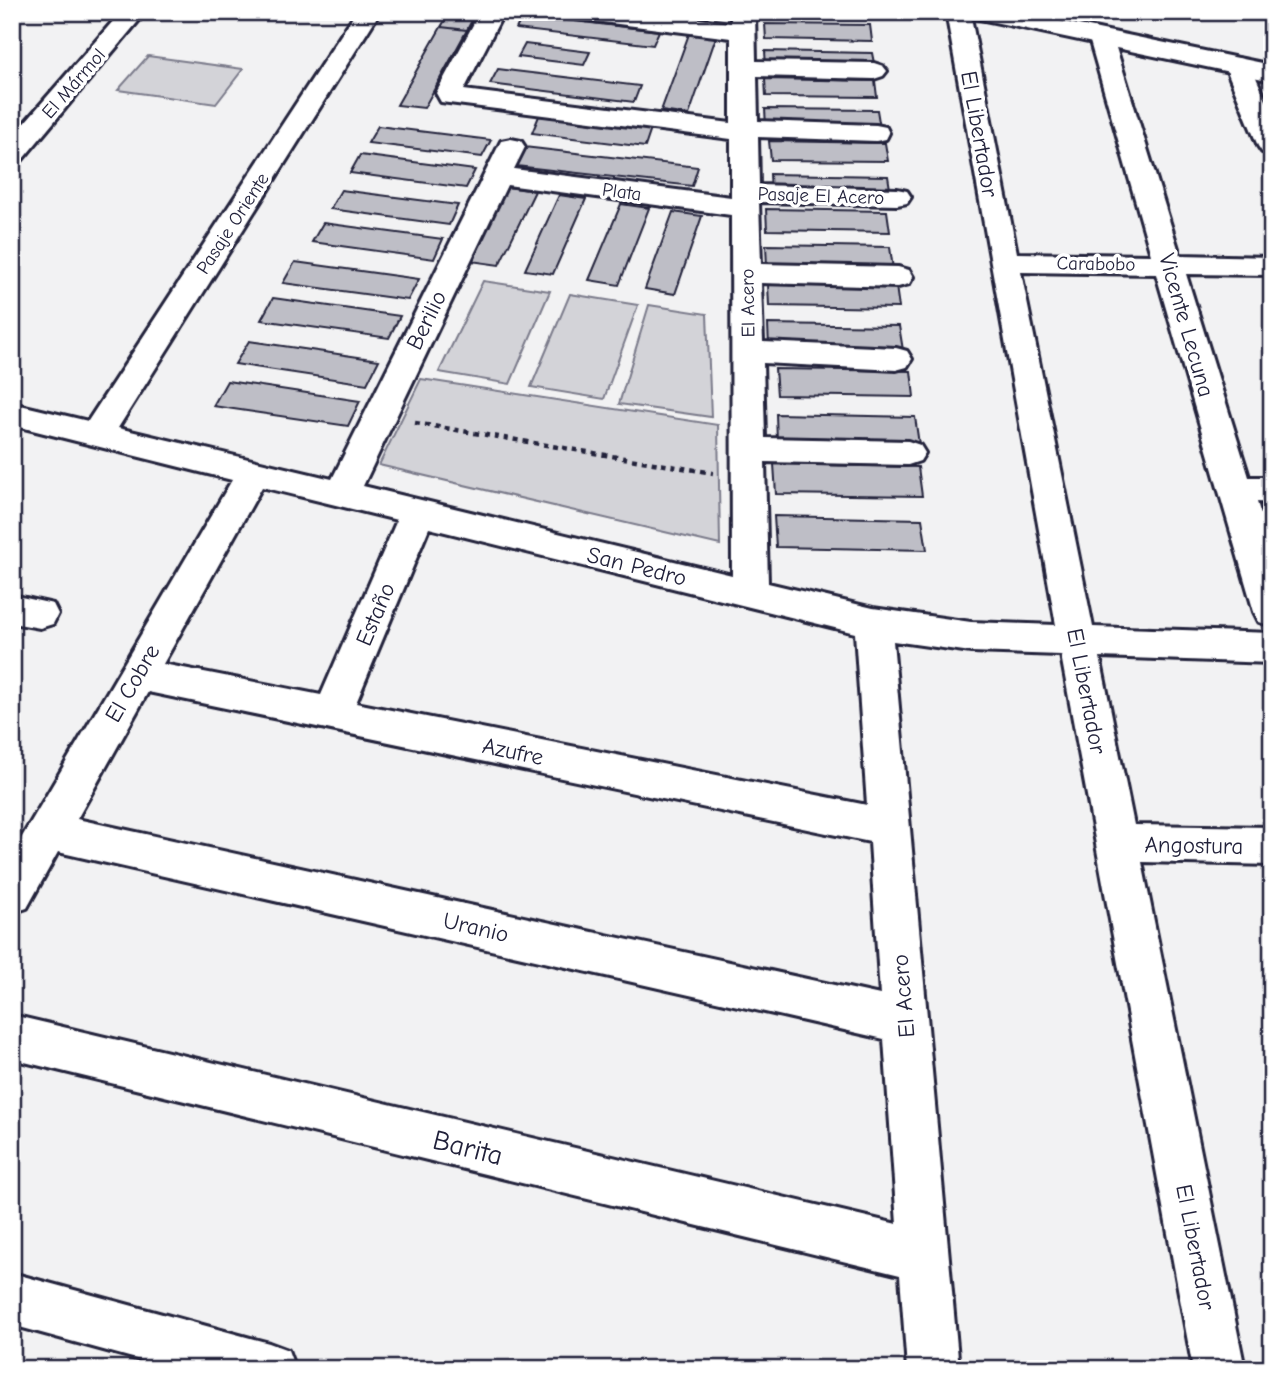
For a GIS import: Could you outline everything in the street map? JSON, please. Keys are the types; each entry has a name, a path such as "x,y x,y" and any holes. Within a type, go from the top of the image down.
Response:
{"street":[{"name":"El Mármol","path":"12,154 134,12"},
{"name":"Pasaje Oriente","path":"97,434 368,12"},
{"path":"492,12 449,93 450,96 745,131 876,133"},
{"path":"578,12 743,22"},
{"name":"El Libertador","path":"958,12 1219,1369"},
{"path":"981,12 1272,74"},
{"name":"El Acero","path":"743,22 750,593"},
{"name":"Vicente Lecuna","path":"1101,38 1272,612"},
{"path":"1238,66 1272,146"},
{"path":"744,68 874,71"},
{"name":"Berilio","path":"342,494 511,147"},
{"name":"Plata","path":"498,175 746,200"},
{"name":"Pasaje El Acero","path":"746,200 897,197"},
{"name":"Carabobo","path":"1004,262 1272,266"},
{"path":"746,273 898,277"},
{"path":"747,352 896,359"},
{"name":"San Pedro","path":"12,414 873,623 971,637 1272,648"},
{"path":"749,464 908,453"},
{"name":"El Cobre","path":"12,894 253,472"},
{"path":"1235,489 1272,490"},
{"name":"Estaño","path":"332,714 418,513"},
{"name":"El Acero","path":"873,623 933,1369"},
{"name":"Azufre","path":"137,674 889,828"},
{"name":"Uranio","path":"48,831 905,1022"},
{"name":"Angostura","path":"1117,843 1272,846"},
{"name":"Barita","path":"12,1037 923,1256"},
{"path":"12,1299 269,1369"}],"path":[{"path":"379,417 749,464"}],"shaded area":[{"path":"148,56 243,69 216,104 118,90"},
{"path":"483,281 550,291 510,384 439,372"},
{"path":"570,294 638,305 604,399 531,387"},
{"path":"649,305 707,314 711,417 619,404"},
{"path":"421,379 718,425 720,545 379,465"}],"building":[{"path":"450,12 476,12 467,30 441,27"},
{"path":"523,15 659,31 653,45 516,29"},
{"path":"765,24 870,25 872,41 766,39"},
{"path":"441,27 467,30 424,108 397,105"},
{"path":"689,34 716,37 689,115 661,111"},
{"path":"525,44 590,52 584,65 518,57"},
{"path":"765,51 872,53 875,68 766,67"},
{"path":"498,69 640,86 634,102 490,84"},
{"path":"765,79 875,81 877,97 766,96"},
{"path":"765,109 877,110 880,128 766,126"},
{"path":"539,116 651,129 645,147 532,133"},
{"path":"378,126 491,140 482,157 368,143"},
{"path":"769,141 885,143 888,161 771,160"},
{"path":"524,147 698,167 692,186 516,166"},
{"path":"360,155 475,170 466,188 350,173"},
{"path":"770,174 888,176 891,195 771,193"},
{"path":"507,187 535,191 499,265 471,261"},
{"path":"341,190 458,205 449,225 330,209"},
{"path":"559,195 586,199 553,274 525,270"},
{"path":"621,204 649,208 619,285 589,280"},
{"path":"766,209 887,211 890,232 767,230"},
{"path":"673,212 702,216 675,294 645,289"},
{"path":"323,223 443,239 434,259 312,242"},
{"path":"766,245 890,247 893,269 767,267"},
{"path":"295,262 419,279 408,300 283,283"},
{"path":"768,284 896,286 899,308 769,306"},
{"path":"273,298 400,316 389,338 261,320"},
{"path":"768,324 899,326 903,350 769,348"},
{"path":"249,341 379,360 367,384 235,364"},
{"path":"775,369 911,371 914,397 777,395"},
{"path":"227,381 360,401 348,426 213,406"},
{"path":"776,414 915,417 919,444 777,441"},
{"path":"774,464 918,467 922,496 776,494"},
{"path":"774,516 922,519 927,550 776,547"}]}
